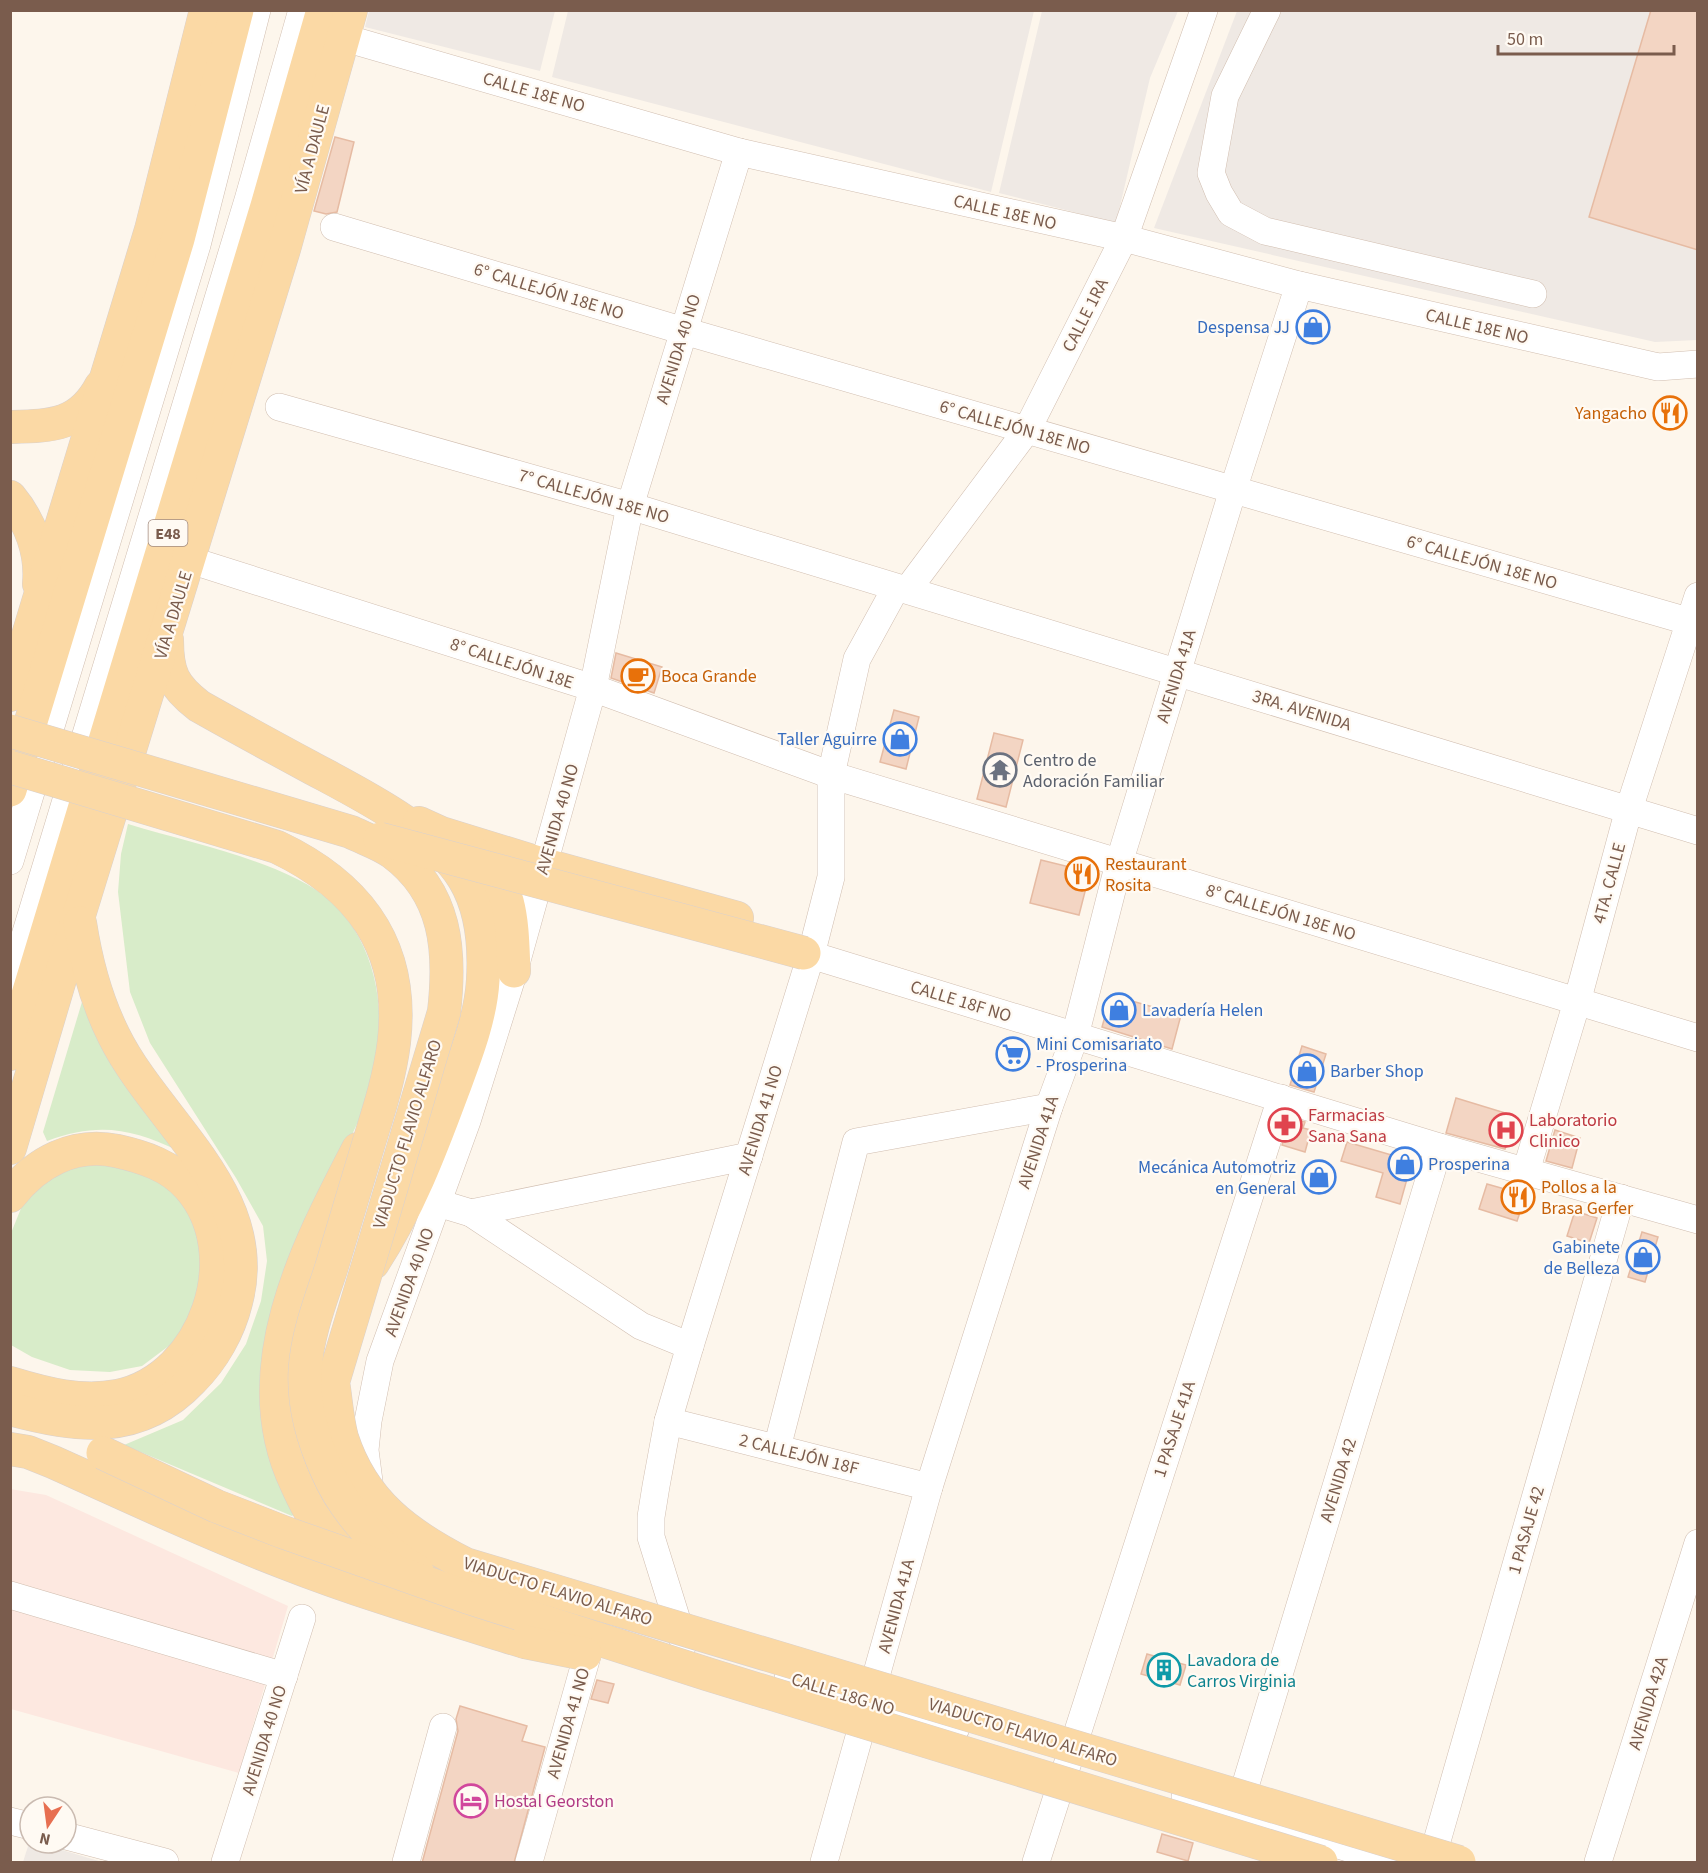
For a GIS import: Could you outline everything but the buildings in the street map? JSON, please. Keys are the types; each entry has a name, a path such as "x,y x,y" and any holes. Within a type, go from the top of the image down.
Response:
{"main road":[{"path":"10,694 152,230 206,10"},
{"path":"10,790 178,239 237,10"},
{"name":"VÍA A DAULE","path":"10,1148 79,915 167,636 284,249 327,20"},
{"name":"VÍA A DAULE","path":"10,1054 327,20"},
{"path":"10,427 49,426 80,413 96,396 110,368"},
{"path":"10,497 31,529 38,552 40,574 36,609"},
{"path":"167,636 167,662 180,692 199,706 362,795 441,833 487,863 500,881 512,924 514,971"},
{"name":"VIADUCTO FLAVIO ALFARO","path":"10,730 351,832 392,852 417,875 436,907 446,939 448,971 444,1012 333,1382 342,1437 360,1475 391,1518 426,1544 465,1564 554,1593 648,1618 1459,1863"},
{"path":"10,767 277,847 331,878 354,899 380,940 393,990 396,1017 394,1042 378,1113 308,1347 305,1370 309,1417 326,1467 350,1511 387,1548 414,1569 470,1587"},
{"path":"362,795 418,833 441,852 464,879 481,925 483,982 477,1016 464,1060 415,1190 399,1223 362,1280"},
{"path":"351,832 808,954"},
{"path":"441,833 544,865 751,922 808,954"},
{"path":"10,1410 76,1424 106,1423 160,1407 181,1392 199,1374 221,1342 240,1288 243,1259 238,1229 226,1199 132,1067 114,1036 87,964 79,915"},
{"path":"378,1113 318,1225 278,1350 274,1383 276,1410 290,1472 303,1499 322,1528 336,1536 470,1587"},
{"path":"10,1196 24,1178 46,1162 65,1153 107,1149 136,1155 166,1167 189,1187 204,1210 212,1232 217,1259 209,1310 198,1333 171,1368 145,1386 119,1395 91,1399 63,1397 10,1383"},
{"name":"VIADUCTO FLAVIO ALFARO","path":"10,1410 97,1466 216,1506 283,1532 470,1587 707,1674 1321,1863"},
{"path":"10,1449 97,1466 207,1532 375,1595 525,1642 707,1674"}],"street":[{"path":"10,861 191,265 257,10"},
{"name":"CALLE 1RA","path":"900,592 1027,430 1124,238 1204,10"},
{"path":"1267,10 1225,96 1211,173 1219,194 1231,213 1265,231 1533,294"},
{"path":"10,985 248,200 327,20"},
{"name":"CALLE 18E NO","path":"327,20 739,152 1124,238 1299,285 1658,367 1698,364"},
{"name":"AVENIDA 40 NO","path":"368,1481 365,1450 372,1393 380,1361 438,1203 514,971 593,688 630,506 739,152"},
{"name":"6° CALLEJÓN 18E NO","path":"334,227 684,331 1694,623"},
{"name":"AVENIDA 41A","path":"824,1863 929,1487 1048,1107 1075,1036 1119,863 1233,490 1299,285"},
{"name":"7° CALLEJÓN 18E NO","path":"279,407 630,506 900,592"},
{"name":"8° CALLEJÓN 18E","path":"190,560 593,688 831,775"},
{"name":"3RA. AVENIDA","path":"900,592 1177,672 1698,831"},
{"name":"AVENIDA 41 NO","path":"685,1646 651,1537 651,1517 668,1421 831,878 831,775 856,659 900,592"},
{"name":"4TA. CALLE","path":"1526,1171 1577,1002 1629,809 1694,623 1698,596"},
{"name":"8° CALLEJÓN 18E NO","path":"831,775 1698,1038"},
{"name":"CALLE 18F NO","path":"808,954 1439,1147 1698,1220"},
{"name":"1 PASAJE 41A","path":"1036,1863 1281,1098"},
{"path":"777,1448 856,1142 1048,1107"},
{"name":"AVENIDA 42","path":"1237,1813 1439,1147"},
{"path":"471,1213 749,1156"},
{"name":"1 PASAJE 42","path":"1431,1863 1621,1198"},
{"path":"438,1203 471,1213 641,1326 690,1346"},
{"name":"2 CALLEJÓN 18F","path":"668,1421 929,1487"},
{"name":"CALLE 18G NO","path":"368,1481 380,1518 396,1535 470,1587 598,1618 870,1703 1300,1832 1392,1863"},
{"name":"AVENIDA 42A","path":"1598,1863 1698,1543"},
{"path":"10,1595 284,1676"},
{"name":"AVENIDA 40 NO","path":"225,1863 302,1618"},
{"name":"AVENIDA 41 NO","path":"529,1863 598,1618"},
{"path":"406,1863 443,1727"},
{"path":"1291,1863 1300,1832"},
{"path":"78,1839 165,1863"}],"shaded area":[{"path":"369,10 555,11 540,71 365,27"},
{"path":"568,10 1034,11 991,192 552,77"},
{"path":"1042,11 1178,11 1150,78 1116,223 999,193"},
{"path":"1237,11 1697,11 1697,340 1655,342 1154,228"},
{"path":"10,1489 46,1495 288,1606 239,1773 11,1709"},
{"path":"25,1855 78,1855 102,1862 23,1862"}],"green space":[{"path":"128,824 235,855 297,879 324,896 345,917 361,941 372,968 378,997 380,1027 378,1057 372,1087 351,1137 268,1450 276,1477 298,1511 292,1516 124,1445 183,1420 221,1383 246,1344 261,1301 267,1261 263,1226 236,1178 150,1043 130,992 118,892 121,854"},
{"path":"85,992 179,1151 145,1137 114,1130 82,1131 47,1141 43,1132"},
{"path":"98,1163 130,1166 181,1194 206,1249 193,1319 170,1345 142,1366 110,1372 70,1370 32,1357 11,1345 11,1233 22,1206 40,1185 64,1170"}],"place":[{"name":"Despensa JJ","path":"1313,327"},
{"name":"Yangacho","path":"1670,413"},
{"name":"Boca Grande","path":"638,676"},
{"name":"Taller Aguirre","path":"900,739"},
{"name":"Centro de Adoración Familiar","path":"1000,770"},
{"name":"Restaurant Rosita","path":"1082,874"},
{"name":"Lavadería Helen","path":"1119,1010"},
{"name":"Mini Comisariato - Prosperina","path":"1013,1054"},
{"name":"Barber Shop","path":"1307,1071"},
{"name":"Farmacias Sana Sana","path":"1285,1125"},
{"name":"Laboratorio Clinico","path":"1506,1130"},
{"name":"Prosperina","path":"1405,1164"},
{"name":"Mecánica Automotriz en General","path":"1319,1177"},
{"name":"Pollos a la Brasa Gerfer","path":"1518,1197"},
{"name":"Gabinete de Belleza","path":"1643,1257"},
{"name":"Lavadora de Carros Virginia","path":"1164,1670"},
{"name":"Hostal Georston","path":"471,1801"}]}
